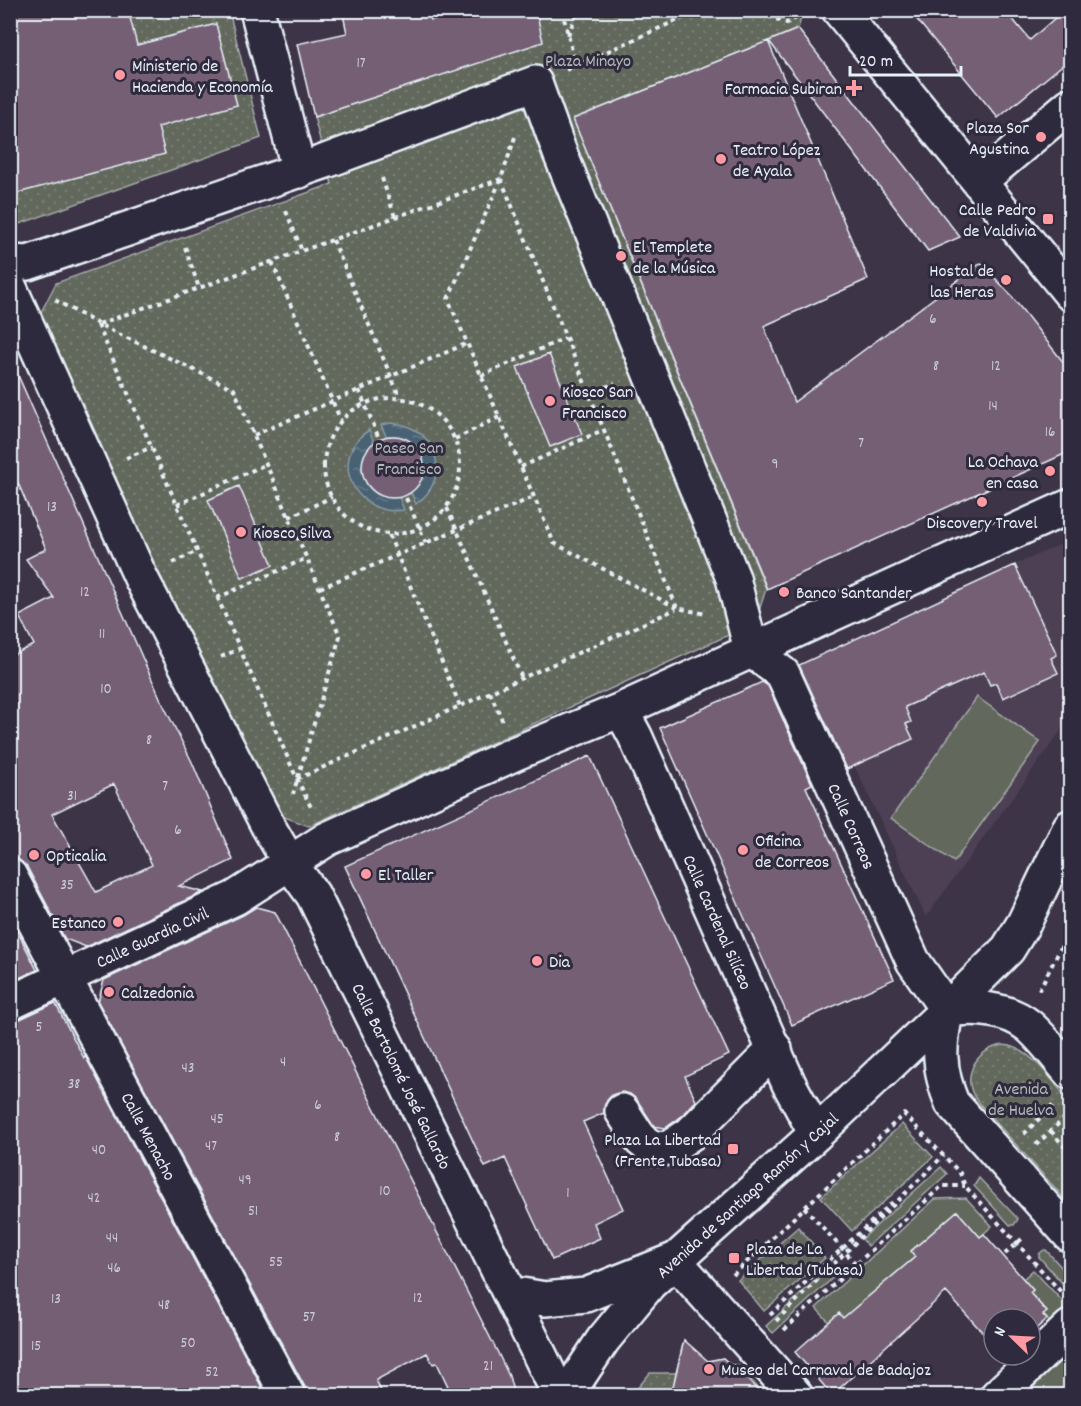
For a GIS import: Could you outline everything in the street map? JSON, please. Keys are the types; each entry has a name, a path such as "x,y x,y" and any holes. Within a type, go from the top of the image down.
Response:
{"street":[{"path":"257,10 286,175"},
{"path":"839,10 1071,292"},
{"path":"10,262 28,263 286,175 534,83 560,153 733,578 751,650"},
{"path":"979,182 1071,105"},
{"path":"10,288 141,578 268,826 289,862 327,839 516,753 621,710 1071,506"},
{"name":"Calle Correos","path":"751,650 783,674 913,961 947,1010"},
{"name":"Calle Cardenal Silíceo","path":"621,710 635,736 789,1084 816,1134"},
{"name":"Avenida de Santiago Ramón y Cajal","path":"566,1395 603,1340 650,1283 816,1134 1008,949 1024,923 1071,827"},
{"name":"Calle Guardia Civil","path":"10,1003 235,898 289,862"},
{"name":"Calle Bartolomé José Gallardo","path":"289,862 313,895 560,1395"},
{"name":"Calle Menacho","path":"10,876 288,1395"},
{"path":"1067,1084 1028,1025 989,1010 967,1007 947,1010 941,1035 940,1061 944,1083 952,1103 1071,1235"},
{"path":"622,1111 641,1140 658,1149 669,1148 690,1134 775,1049"},
{"path":"510,1293 545,1299 586,1294 674,1260 708,1298 758,1340 796,1395"},
{"path":"997,1395 1071,1327"}],"path":[{"path":"562,10 576,67"},
{"path":"568,35 578,10"},
{"path":"534,83 576,67 700,10"},
{"path":"751,10 787,23 800,12 808,10"},
{"path":"380,170 395,217"},
{"path":"286,175 302,251"},
{"path":"98,324 501,179"},
{"path":"501,179 677,608"},
{"path":"501,179 448,298 554,543 677,608"},
{"path":"182,240 199,288"},
{"path":"333,240 400,399"},
{"path":"272,262 341,421"},
{"path":"53,299 98,324 234,388 340,636 297,779"},
{"path":"98,324 297,779"},
{"path":"482,376 565,338"},
{"path":"254,435 468,343"},
{"path":"359,390 378,436"},
{"path":"381,399 400,399 414,402 433,411 448,426 455,439 461,468 457,488 447,508 420,529 389,535 365,530 338,508 327,487 324,464 329,441 341,421 350,413 365,404 381,399"},
{"path":"455,439 499,417"},
{"path":"521,467 603,430"},
{"path":"120,461 152,447"},
{"path":"177,505 266,464"},
{"path":"289,517 332,497"},
{"path":"320,588 534,497"},
{"path":"406,498 426,543"},
{"path":"447,508 522,678"},
{"path":"389,535 460,706"},
{"path":"217,598 307,558"},
{"path":"297,779 677,608"},
{"path":"1036,996 1071,930"},
{"path":"1001,1157 1067,1084"},
{"path":"708,1298 904,1114 960,1173 964,1186 1063,1294"},
{"path":"1051,1131 1071,1153"},
{"path":"758,1340 844,1250 950,1149"},
{"path":"758,1340 856,1264 942,1186 964,1186"},
{"path":"804,1207 856,1264"},
{"path":"1005,1254 1033,1229"},
{"path":"758,1340 844,1250"}],"shaded area":[{"path":"1070,540 1070,708 1060,732 926,917 805,661"}],"green space":[{"name":"Ministerio de Hacienda y Economía","path":"10,11 229,11 261,138 11,227"},
{"name":"Paseo San Francisco","path":"536,11 803,11 798,29 573,119 766,589 755,623 309,826 257,807 38,318 56,283 332,184 314,117 427,80"},
{"path":"977,697 1040,742 954,862 891,818"},
{"name":"Avenida de Huelva","path":"1003,1045 1013,1047 1032,1059 1070,1102 1070,1205 972,1093 970,1075 973,1066 985,1052"},
{"path":"902,1124 933,1157 852,1231 821,1197"},
{"path":"941,1167 947,1174 868,1246 862,1239"},
{"path":"979,1178 1018,1219 1014,1225 1010,1225 974,1186"},
{"path":"966,1198 992,1226 980,1237 957,1211 911,1251 915,1257 843,1318 839,1313 829,1322 816,1308 935,1199"},
{"path":"798,1227 825,1258 764,1311 738,1280"},
{"path":"1044,1250 1070,1277 1070,1292 1039,1257"},
{"path":"830,1267 836,1275 773,1333 766,1326"},
{"path":"1033,1270 1069,1308 1051,1324 1043,1315 1047,1312 1030,1293 1033,1290 1023,1279"},
{"name":"Museo del Carnaval de Badajoz","path":"684,1340 707,1361 723,1358 731,1365 737,1365 765,1395 631,1396 650,1373 676,1373"},
{"path":"1070,1350 1070,1384 1051,1395 1042,1391 1037,1395 1020,1396"}],"water":[{"path":"391,423 407,426 419,433 429,442 435,454 437,467 434,480 428,493 416,504 411,492 419,483 423,473 421,454 408,440 398,436 386,436 381,425"},
{"path":"369,430 374,442 363,461 364,480 377,494 399,497 404,510 387,510 372,505 360,496 352,484 348,470 349,455 356,442"}],"building":[{"name":"Ministerio de Hacienda y Economía","path":"10,10 128,10 137,45 216,24 237,105 158,127 165,154 10,195"},
{"path":"342,10 427,10 431,20 460,10 536,10 543,42 314,117 297,44 347,33"},
{"path":"909,10 1005,10 1030,40 1064,10 1071,10 1071,58 998,118"},
{"path":"798,29 960,237 928,251 769,41"},
{"path":"768,41 868,279 764,326 794,402 981,263 1009,293 1071,372 1071,451 767,589 573,119"},
{"name":"Kiosco San Francisco","path":"549,354 582,434 550,447 517,367"},
{"path":"10,357 161,700 192,762 233,860 179,886 203,892 86,947 65,939 27,867 19,860 10,857 10,656 34,645 19,616 54,598 26,559 46,549 18,483 10,486","holes":["114,784 152,865 96,892 52,814"]},
{"path":"387,436 399,436 415,445 422,455 424,467 422,479 415,489 399,498 387,498 376,493 367,484 362,473 362,461 367,450 376,441"},
{"name":"Kiosco Silva","path":"239,486 273,565 242,578 208,500"},
{"path":"1015,565 1057,655 1051,658 1058,673 1003,698 996,683 990,685 984,672 905,707 911,722 906,724 913,739 847,769 799,665"},
{"name":"Oficina de Correos","path":"762,682 768,686 812,784 806,787 894,979 792,1025 660,728"},
{"name":"Dia","path":"590,756 729,1055 685,1076 696,1101 665,1128 654,1126 637,1100 630,1094 622,1092 612,1095 606,1102 604,1113 583,1122 623,1209 594,1223 600,1238 552,1260 505,1158 485,1167 345,866"},
{"path":"256,907 275,912 498,1353 509,1376 514,1395 452,1395 437,1363 433,1364 427,1353 376,1380 383,1395 307,1395 305,1387 98,1002 104,980"},
{"path":"10,917 37,970 10,982"},
{"path":"55,1003 266,1395 10,1395 10,1021 18,1020"},
{"path":"957,1211 980,1237 984,1234 1033,1290 1030,1293 1047,1312 1043,1315 1047,1319 1042,1323 1042,1307 982,1307 982,1332 946,1292 832,1395 795,1352 839,1313 843,1318 915,1257 911,1251"},
{"name":"Museo del Carnaval de Badajoz","path":"684,1340 708,1361 723,1358 731,1365 737,1365 761,1395 671,1395"}],"place":[{"name":"Ministerio de Hacienda y Economía","path":"120,75"},
{"name":"Farmacia Subiran","path":"854,88"},
{"name":"Plaza Sor Agustina","path":"1041,137"},
{"name":"Teatro López de Ayala","path":"721,159"},
{"name":"Calle Pedro de Valdivia","path":"1048,219"},
{"name":"El Templete de la Música","path":"621,256"},
{"name":"Hostal de las Heras","path":"1006,280"},
{"name":"Kiosco San Francisco","path":"550,401"},
{"name":"La Ochava en casa","path":"1050,471"},
{"name":"Discovery Travel","path":"982,502"},
{"name":"Kiosco Silva","path":"241,532"},
{"name":"Banco Santander","path":"784,592"},
{"name":"Oficina de Correos","path":"743,850"},
{"name":"Opticalia","path":"34,855"},
{"name":"El Taller","path":"366,874"},
{"name":"Estanco","path":"118,922"},
{"name":"Dia","path":"537,961"},
{"name":"Calzedonia","path":"109,992"},
{"name":"Plaza La Libertad (Frente Tubasa)","path":"733,1149"},
{"name":"Plaza de La Libertad (Tubasa)","path":"734,1258"},
{"name":"Museo del Carnaval de Badajoz","path":"709,1369"}],"park label":[{"name":"Plaza Minayo","path":"588,60"}]}
